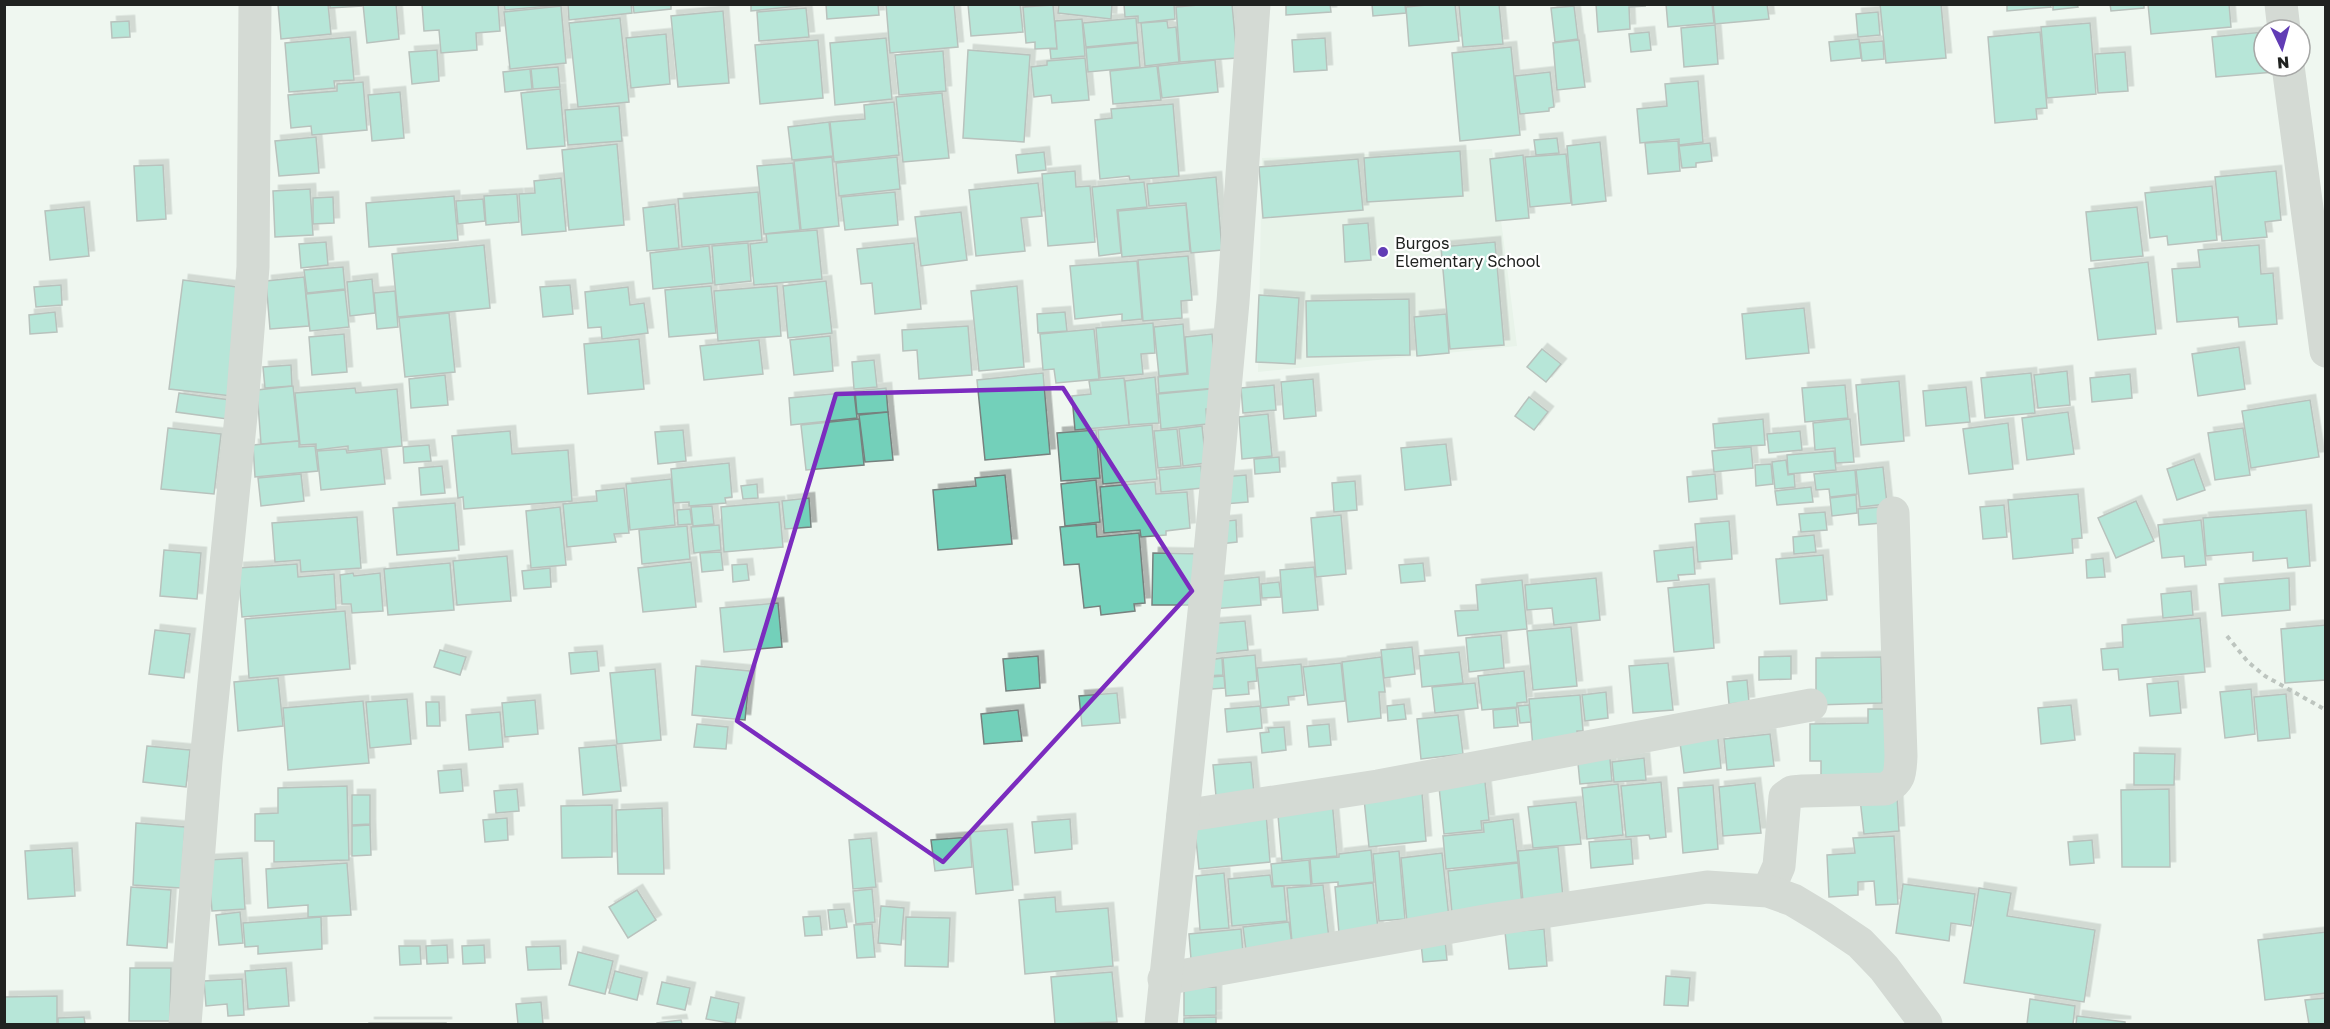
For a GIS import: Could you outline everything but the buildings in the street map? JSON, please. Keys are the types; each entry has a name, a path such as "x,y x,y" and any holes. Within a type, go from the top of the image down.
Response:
{"street":[{"path":"185,1024 206,761 236,477 252,278 255,4"},
{"path":"1161,1024 1233,302 1254,4"},
{"path":"2290,78 2325,351"},
{"path":"1768,891 1779,866 1785,797 1792,792 1803,791 1885,789 1895,783 1900,772 1902,756 1893,513"},
{"path":"1182,816 1378,786 1811,705"},
{"path":"1164,979 1496,919 1707,887 1768,891 1793,900 1860,943 1890,975 1926,1024"}],"path":[{"path":"2227,636 2248,662 2265,676 2325,710"}],"highlighted area":[{"path":"1063,388 1192,591 943,862 737,721 836,394"}],"shaded area":[{"name":"Burgos Elementary School","path":"1492,149 1517,346 1258,372 1262,158"}],"place":[{"name":"Burgos Elementary School","path":"1383,252"}]}
